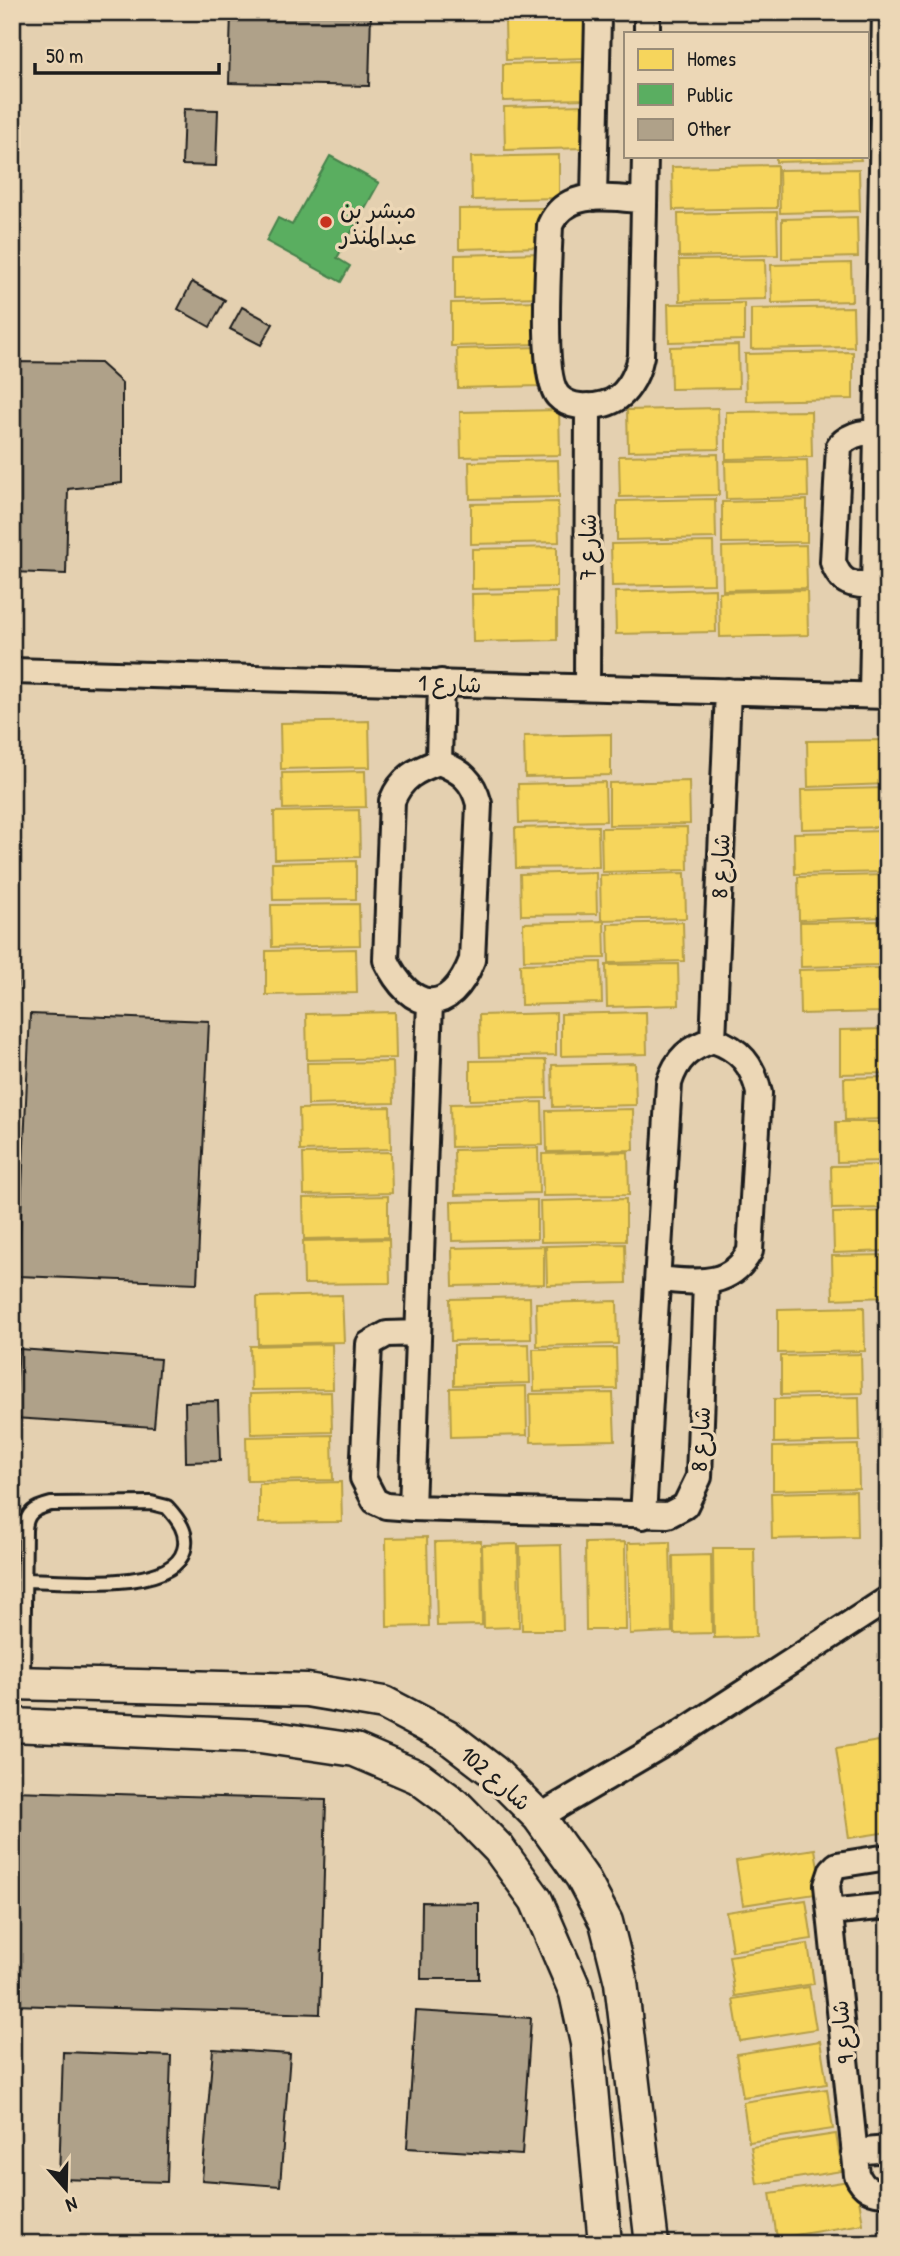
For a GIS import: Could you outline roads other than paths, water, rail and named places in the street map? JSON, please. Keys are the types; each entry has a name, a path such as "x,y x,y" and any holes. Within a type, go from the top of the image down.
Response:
{"street":[{"path":"594,198 601,12"},
{"path":"647,12 647,32"},
{"path":"880,695 875,586 883,432 885,12"},
{"path":"644,200 594,198 566,203 556,211 550,225 550,379 557,395 570,404 588,407 606,404 629,387 638,370 641,356 645,158"},
{"name":"شارع 7","path":"587,687 588,407"},
{"path":"875,586 848,585 838,576 833,562 839,446 847,437 861,432 883,432"},
{"name":"شارع 1","path":"12,671 880,695"},
{"path":"439,762 441,682"},
{"name":"شارع 8","path":"713,1040 728,691"},
{"path":"439,762 458,770 469,780 479,804 472,960 464,981 451,994 430,1002 408,995 397,982 386,960 392,801 398,785 409,775 439,762"},
{"path":"412,1508 430,1002"},
{"path":"643,1516 669,1083 675,1066 684,1053 713,1040 728,1045 743,1056 754,1073 759,1093 750,1251 743,1264 728,1276 706,1283 658,1279"},
{"name":"شارع 8","path":"418,1334 379,1336 369,1344 366,1355 363,1478 375,1501 386,1506 412,1508 668,1516 685,1506 699,1477 706,1283"},
{"path":"540,1817 672,1739 888,1599"},
{"name":"شارع 102","path":"18,1683 307,1690 384,1703 447,1736 494,1772 540,1817 582,1877 606,1922 621,1982 652,2244"},
{"path":"174,1685 184,1698 184,1709 183,1717 174,1731"},
{"name":"شارع 102","path":"12,1725 260,1736 355,1750 418,1777 456,1805 505,1857 536,1900 576,1993 587,2043 592,2123 605,2244"},
{"name":"شارع 9","path":"888,1857 845,1862 832,1870 827,1885 854,2152 862,2185 871,2191 888,2193"},
{"path":"830,1912 888,1906"},
{"path":"592,2123 599,2104 609,2098 629,2102 636,2110"},
{"path":"854,2152 888,2149"}],"lane":[{"path":"18,1683 26,1518 35,1508 51,1504 151,1503 167,1507 183,1531 186,1542 176,1565 161,1574 139,1580 24,1580"}],"place":[{"name":"مبشر بن عبدالمنذر","path":"326,222"}]}
